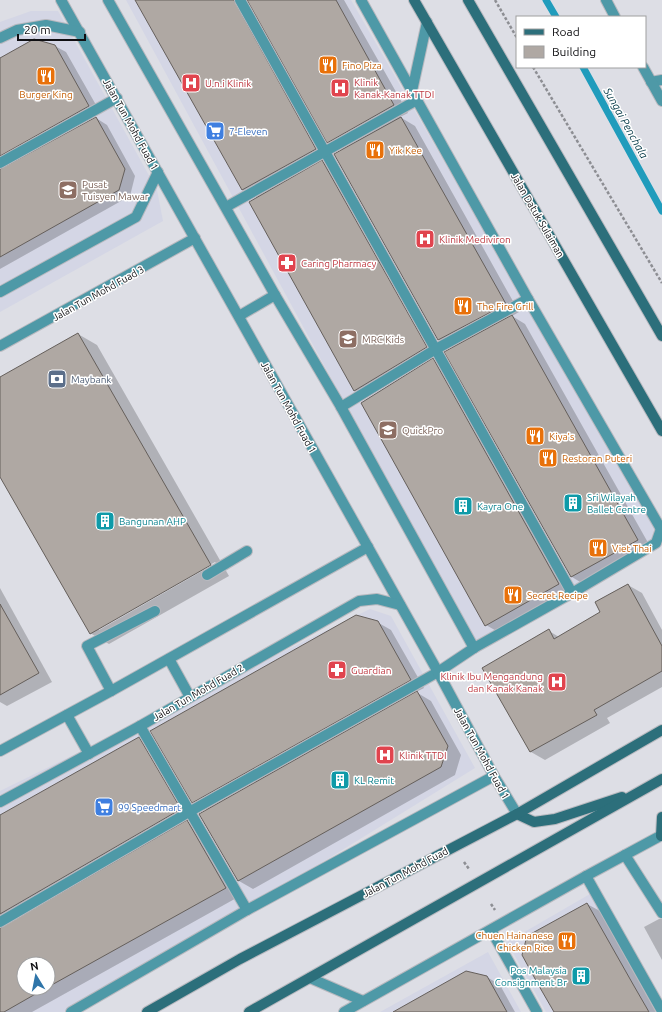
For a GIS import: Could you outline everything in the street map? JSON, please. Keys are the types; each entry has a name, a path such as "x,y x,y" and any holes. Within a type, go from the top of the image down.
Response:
{"main road":[{"name":"Jalan Datuk Sulaiman","path":"414,0 662,431"},
{"path":"468,0 662,336"},
{"name":"Jalan Tun Mohd Fuad","path":"147,1012 240,959 517,814 662,730"},
{"path":"249,1012 662,779"},
{"path":"517,814 534,822 555,819 645,789"},
{"path":"662,817 662,837"}],"street":[{"name":"Jalan Tun Mohd Fuad 1","path":"61,0 438,672 494,776 517,814"},
{"path":"108,0 275,295 341,407 474,648"},
{"path":"240,0 572,593"},
{"path":"0,922 189,812 438,672 474,648 572,593 656,543 662,529 528,299 361,0"},
{"path":"606,0 614,16"},
{"path":"226,207 325,152 414,95 427,22"},
{"path":"0,38 17,30 46,25 80,32"},
{"path":"644,68 662,101"},
{"path":"651,82 662,80"},
{"path":"0,163 117,98"},
{"path":"0,292 136,217 158,172"},
{"name":"Jalan Tun Mohd Fuad 3","path":"0,346 195,238"},
{"path":"238,316 275,295"},
{"path":"341,407 436,350 528,299"},
{"path":"0,751 169,659 368,547"},
{"path":"207,575 247,551"},
{"name":"Jalan Tun Mohd Fuad 2","path":"0,802 140,726 359,601 378,599 400,605"},
{"path":"110,691 87,646 155,610"},
{"path":"169,659 190,697"},
{"path":"66,715 89,754"},
{"path":"140,726 247,910"},
{"path":"72,1012 247,910 494,776"},
{"path":"344,1012 586,876 662,837"},
{"path":"625,855 662,913"},
{"path":"586,876 662,1011"},
{"path":"491,930 537,1012"},
{"path":"310,978 363,1001"}],"path":[{"path":"495,0 516,36"},
{"path":"534,68 662,282"}],"shaded area":[{"path":"126,0 351,0 662,540 662,546 479,651"},
{"path":"31,11 58,11 157,190 163,221 0,312 0,22"},
{"path":"370,609 391,616 475,768 80,1012 0,1012 0,791"},
{"path":"590,894 655,1012 546,1012 507,942"},
{"path":"488,952 521,1012 380,1012"}],"building":[{"path":"135,0 234,0 316,149 242,190"},
{"path":"247,0 336,0 394,105 327,143"},
{"path":"34,39 55,45 89,106 0,156 0,58"},
{"path":"96,117 125,169 119,190 0,257 0,169"},
{"path":"401,117 506,304 438,340 334,154"},
{"path":"322,160 427,347 354,391 249,202"},
{"path":"512,315 638,540 571,577 444,352"},
{"name":"Bangunan AHP","path":"78,333 211,565 90,634 0,477 0,377"},
{"path":"433,358 559,584 485,626 361,403"},
{"name":"Klinik Ibu Mengandung dan Kanak Kanak","path":"628,584 662,646 662,671 594,710 597,715 530,752 482,668 549,629 554,639 600,612 595,602"},
{"path":"0,604 39,673 0,695"},
{"path":"356,615 378,621 411,680 192,803 150,731"},
{"path":"417,691 448,746 441,767 238,881 199,814"},
{"path":"139,737 181,809 0,914 0,815"},
{"path":"187,820 226,888 56,983 56,956 16,956 16,996 32,996 4,1012 0,1012 0,928"},
{"path":"587,903 649,1012 554,1012 539,986 522,955 527,936"},
{"path":"466,971 487,976 507,1012 393,1012"}],"waterway":[{"name":"Sungai Penchala","path":"546,0 555,16"},
{"name":"Sungai Penchala","path":"584,68 662,211"}],"place":[{"name":"Fino Piza","path":"328,65"},
{"name":"Burger King","path":"46,76"},
{"name":"U.n.i Klinik","path":"191,83"},
{"name":"Klinik Kanak-Kanak TTDI","path":"340,88"},
{"name":"7-Eleven","path":"215,131"},
{"name":"Yik Kee","path":"375,150"},
{"name":"Pusat Tuisyen Mawar","path":"68,190"},
{"name":"Klinik Mediviron","path":"425,239"},
{"name":"Caring Pharmacy","path":"287,263"},
{"name":"The Fire Grill","path":"463,306"},
{"name":"MRC Kids","path":"348,339"},
{"name":"Maybank","path":"57,379"},
{"name":"QuickPro","path":"388,430"},
{"name":"Kiya's","path":"535,436"},
{"name":"Restoran Puteri","path":"548,458"},
{"name":"Sri Wilayah Ballet Centre","path":"573,503"},
{"name":"Kayra One","path":"463,506"},
{"name":"Bangunan AHP","path":"105,521"},
{"name":"Viet Thai","path":"598,548"},
{"name":"Secret Recipe","path":"513,595"},
{"name":"Guardian","path":"337,670"},
{"name":"Klinik Ibu Mengandung dan Kanak Kanak","path":"557,682"},
{"name":"Klinik TTDI","path":"385,755"},
{"name":"KL Remit","path":"340,780"},
{"name":"99 Speedmart","path":"104,807"},
{"name":"Chuen Hainanese Chicken Rice","path":"567,941"},
{"name":"Pos Malaysia Consignment Br","path":"581,976"}]}
